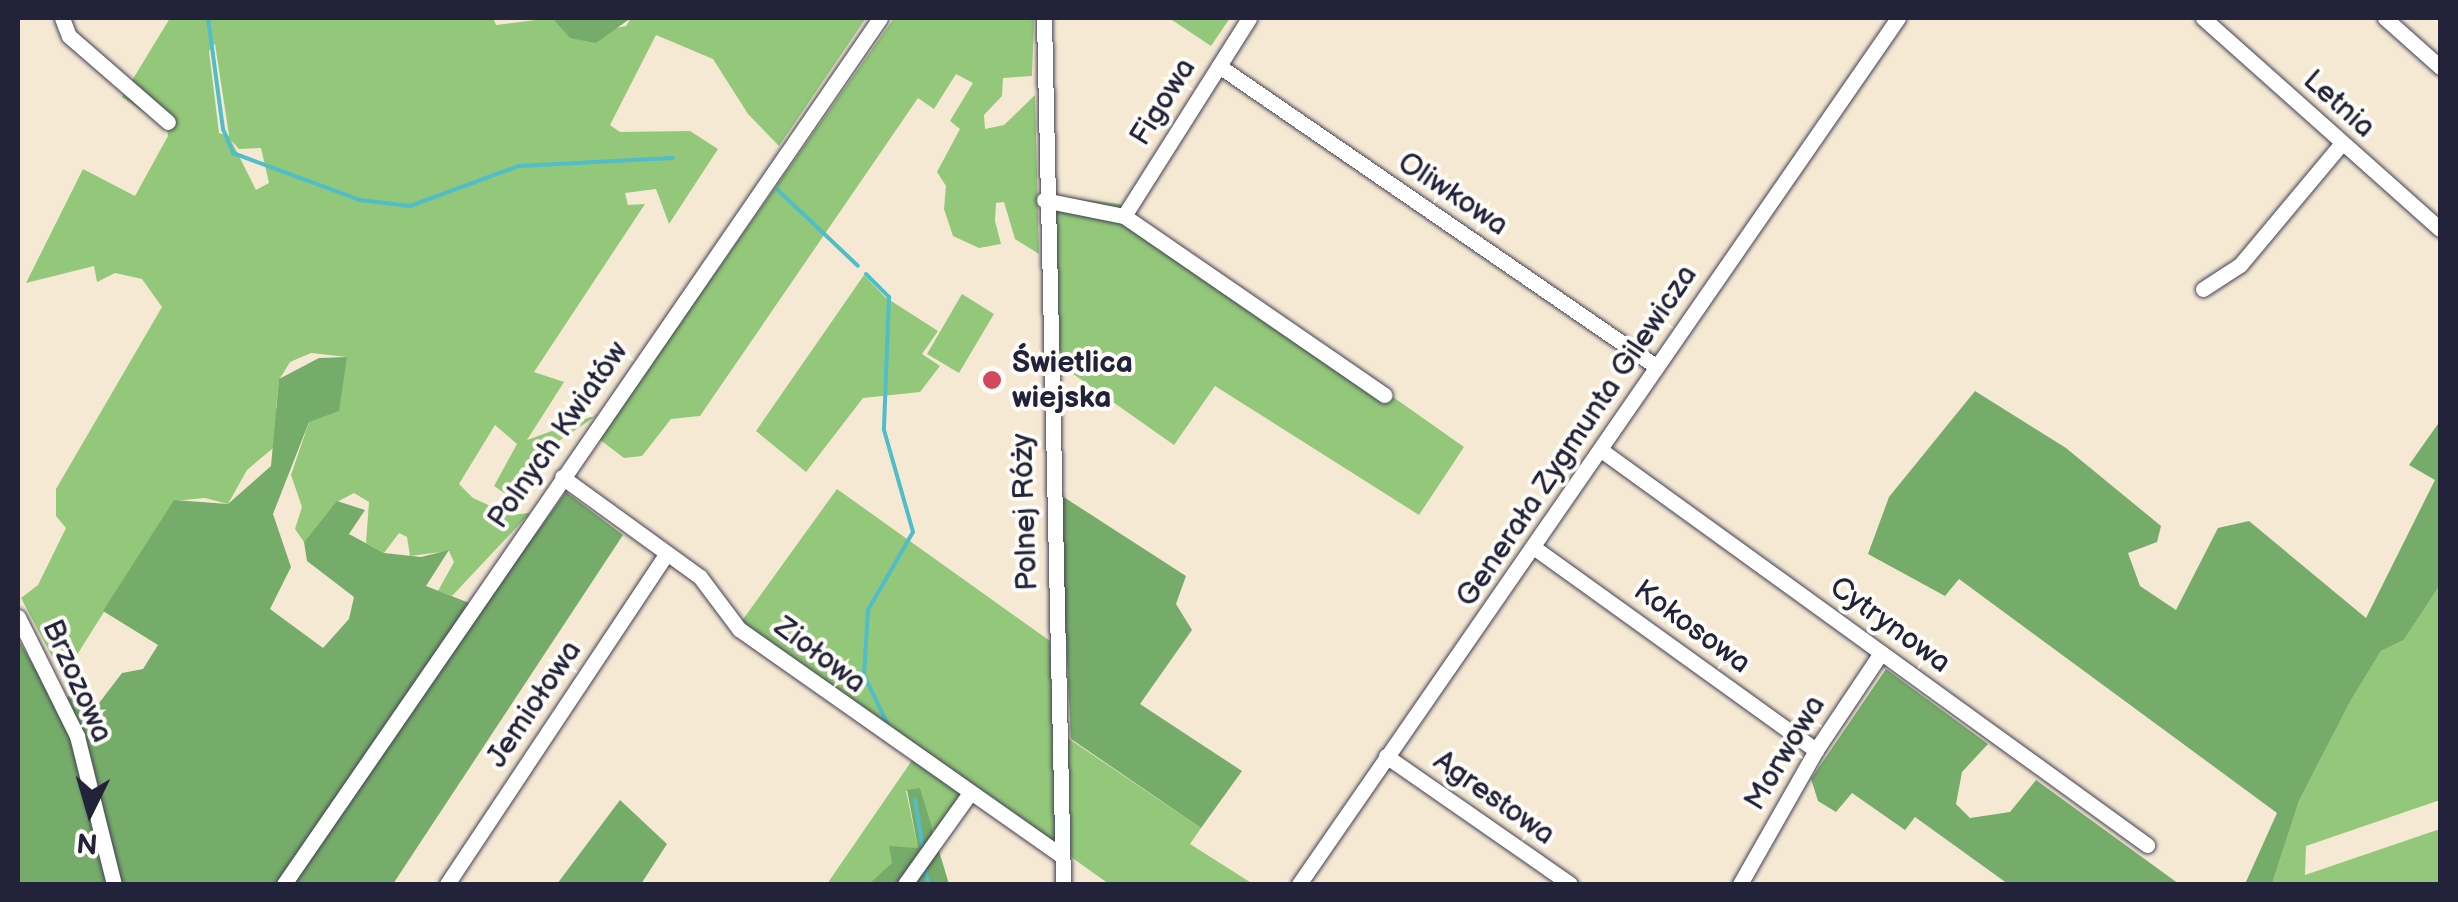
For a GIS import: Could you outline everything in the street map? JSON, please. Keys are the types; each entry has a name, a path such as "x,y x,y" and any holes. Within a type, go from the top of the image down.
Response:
{"street":[{"path":"62,18 69,36 168,122"},
{"name":"Polnych Kwiatów","path":"284,884 880,18"},
{"name":"Polnej Róży","path":"1044,18 1044,200 1063,884"},
{"name":"Figowa","path":"1124,216 1249,18"},
{"name":"Letnia","path":"2203,18 2440,229"},
{"path":"2385,18 2440,67"},
{"name":"Generała Zygmunta Gilewicza","path":"1299,884 1536,549 1892,20"},
{"name":"Oliwkowa","path":"1219,66 1657,367"},
{"path":"2203,288 2240,264 2341,144"},
{"path":"1044,200 1124,216 1384,395"},
{"name":"Cytrynowa","path":"1601,450 2147,844"},
{"name":"Ziołowa","path":"562,477 700,577 740,629 1062,856"},
{"name":"Kokosowa","path":"1536,549 1816,750"},
{"name":"Jemiołowa","path":"447,884 668,554"},
{"name":"Brzozowa","path":"18,618 77,736 114,884"},
{"name":"Morwowa","path":"1740,884 1816,750 1881,653"},
{"name":"Agrestowa","path":"1386,756 1548,878 1570,884"},
{"path":"904,884 970,793"}],"green space":[{"path":"170,18 493,18 496,25 552,18 570,37 626,26 631,18 866,18 779,146 748,114 713,59 656,35 610,125 620,132 690,131 718,149 669,224 656,189 625,193 628,205 645,204 534,372 564,382 527,440 599,414 532,459 528,485 513,499 494,486 517,444 495,425 459,484 473,498 510,515 530,513 452,596 438,591 454,562 449,551 410,556 407,537 399,533 384,553 366,543 369,502 354,493 337,502 304,542 295,529 302,507 291,475 309,422 347,357 311,353 290,362 279,380 276,408 284,432 272,449 247,470 228,504 205,498 174,501 63,677 21,598 38,585 66,528 56,516 56,489 162,307 142,279 115,273 97,282 94,266 26,283 83,169 135,196 168,136 167,128 122,97","holes":["215,44 229,135 228,136 219,133 209,51","231,140 239,149 261,148 269,183 256,190"]},
{"path":"552,18 631,18 596,43 570,38"},
{"path":"894,18 1034,18 1032,76 1003,78 1002,96 984,115 985,129 1004,125 1035,95 1039,254 1015,239 1004,202 996,203 995,221 1001,244 979,248 953,236 944,209 946,186 937,172 960,129 950,121 973,83 956,74 934,109 918,98 700,416 671,419 642,456 624,458 599,439"},
{"path":"1169,18 1230,18 1211,46"},
{"path":"1061,197 1119,204 1464,447 1419,515 1215,386 1174,445 1056,362 1051,211"},
{"path":"864,275 885,297 938,331 922,354 940,366 920,392 863,398 806,472 756,431"},
{"path":"962,294 994,314 959,373 927,354"},
{"path":"347,357 339,411 309,422 273,514 291,567 270,609 323,648 349,619 354,597 307,561 304,542 337,501 365,510 349,534 384,553 421,557 449,550 426,586 482,608 566,492 623,535 393,884 18,884 18,639 55,703 72,695 96,707 122,673 143,669 158,645 103,611 174,500 228,504 271,466 279,379 319,358"},
{"path":"1975,391 2066,448 2161,526 2157,542 2128,553 2140,586 2176,610 2218,528 2249,521 2366,618 2435,480 2409,465 2440,421 2440,585 2404,640 2381,651 2350,702 2299,801 2272,884 2245,884 2277,813 1959,579 1945,596 1868,554 1889,497"},
{"path":"837,489 1050,641 1053,728 1201,828 1190,844 1253,884 1109,884 741,622"},
{"path":"1059,494 1186,576 1176,604 1192,630 1140,704 1242,771 1201,828 1071,739"},
{"path":"2440,585 2440,800 2306,846 2305,875 2440,829 2440,884 2272,884 2299,801 2350,702 2381,651 2404,640"},
{"path":"1886,669 1988,744 1962,772 1956,804 1970,818 2010,812 2036,780 2179,884 2008,884 1915,817 1905,830 1852,793 1836,812 1818,801 1811,779"},
{"path":"915,756 963,794 935,831 925,822 920,789 906,791 918,848 869,884 827,884"},
{"path":"920,788 949,884 869,884 892,863 889,846 918,848 907,790"},
{"path":"620,800 667,844 641,884 557,884"}],"waterway":[{"path":"208,18 223,129 233,153 360,200 410,206 519,166 673,158"},
{"path":"778,190 858,266"},
{"path":"866,274 889,297 884,430 913,532 868,610 864,675 889,727"},
{"path":"915,800 923,849"},
{"path":"925,867 928,884"}],"place":[{"name":"Świetlica wiejska","path":"992,380"}]}
